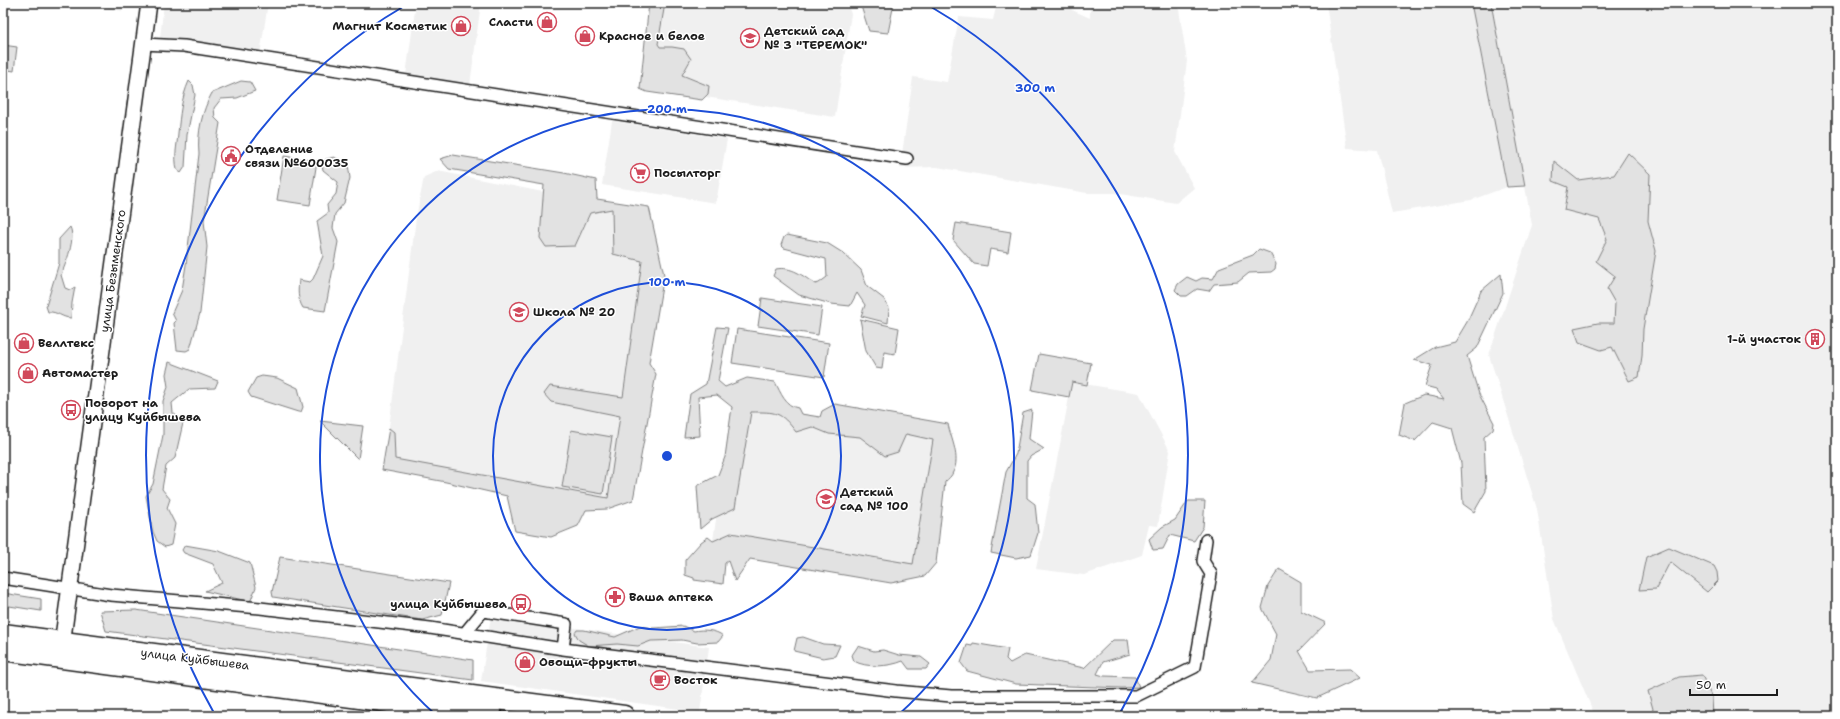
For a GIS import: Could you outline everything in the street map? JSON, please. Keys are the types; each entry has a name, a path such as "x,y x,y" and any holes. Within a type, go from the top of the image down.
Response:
{"highway":[{"name":"улица Куйбышева","path":"3,634 61,650 492,716"},
{"name":"улица Куйбышева","path":"3,650 61,650 624,716"}],"main road":[{"name":"улица Безыменского","path":"61,650 148,3"}],"street":[{"path":"143,44 184,46 907,159"},
{"path":"3,578 111,594 260,608 464,634 562,649 896,691 950,696 1136,696 1195,667 1211,574 1203,561 1206,540"},
{"path":"464,634 483,611 566,624 562,649"}],"shaded area":[{"path":"68,3 124,3 123,11"},
{"path":"164,3 268,3 260,55 160,38"},
{"path":"416,3 481,3 470,85 406,75"},
{"path":"649,3 665,3 658,44 660,47 684,49 691,59 682,75 709,86 708,94 702,100 647,92 640,89"},
{"name":"Детский сад № 3 \"ТЕРЕМОК\"","path":"659,3 847,3 851,14 835,117 646,88"},
{"path":"860,3 894,3 888,33 869,31"},
{"path":"997,3 1065,3 1072,10 1090,18 1090,3 1178,3 1187,61 1175,152 1194,188 1176,203 1114,193 1087,193 937,167 900,168 913,77 947,82 959,17 993,20"},
{"path":"1326,3 1471,3 1507,187 1471,200 1392,213 1377,150 1347,148"},
{"path":"1471,3 1491,3 1525,186 1507,187"},
{"path":"1491,3 1837,3 1837,716 1595,716 1554,619 1537,509 1489,355 1532,225"},
{"path":"3,45 17,47 14,71 3,69"},
{"path":"189,81 193,85 195,95 187,135 185,167 181,173 177,170 176,151 181,107"},
{"path":"241,81 250,82 255,91 237,98 221,99 214,108 215,118 220,123 204,221 207,247 200,313 190,349 186,351 177,350 174,323 176,321 172,313 182,290 186,265 199,154 201,122 205,107 212,93"},
{"path":"612,121 727,139 716,203 602,185"},
{"path":"1628,153 1650,174 1648,221 1656,251 1643,329 1642,356 1639,377 1629,381 1612,347 1601,350 1579,342 1574,328 1598,323 1614,323 1615,303 1607,289 1615,276 1596,261 1607,239 1599,219 1564,210 1568,187 1553,181 1554,161 1578,180 1614,175"},
{"path":"453,155 564,173 596,180 597,199 649,207 664,275 649,363 656,374 633,500 607,509 586,510 578,526 551,537 515,531 507,496 446,482 382,470 389,428 394,432 395,459 608,498 620,416 551,402 544,394 550,386 623,397 642,261 613,254 612,209 590,213 575,246 546,247 540,238 544,185 449,169 440,159"},
{"path":"284,156 317,161 310,205 277,200"},
{"path":"334,157 348,164 350,178 344,203 335,214 333,228 338,242 325,311 303,308 298,294 298,288 299,280 310,282 313,279 323,256 317,221 328,213 327,205 336,194 338,182 323,170 322,165 326,159"},
{"name":"Школа № 20","path":"438,171 538,191 649,207 608,502 384,466 416,218 424,177"},
{"path":"956,223 1011,232 1008,252 990,249 987,266 974,264 953,240"},
{"path":"70,227 72,232 71,244 68,258 61,275 65,288 70,290 75,287 71,318 48,312 46,306 59,263 59,239"},
{"path":"787,235 827,243 843,253 861,270 867,286 884,299 889,308 888,323 861,316 865,305 857,293 850,306 831,304 799,295 773,276 776,269 782,268 797,272 815,284 827,277 826,259 784,248 781,245 784,237"},
{"path":"1259,249 1270,253 1276,264 1275,269 1271,272 1249,273 1238,282 1214,284 1209,291 1197,289 1187,296 1181,296 1175,290 1178,284 1187,277 1196,281 1202,278 1213,279 1219,268 1253,255"},
{"path":"1501,274 1503,293 1477,348 1467,356 1479,394 1494,423 1493,429 1484,437 1486,491 1474,512 1463,504 1461,463 1452,428 1433,422 1415,441 1399,435 1405,403 1424,395 1444,399 1436,389 1425,386 1432,365 1414,360 1435,347 1455,342 1467,322 1481,291"},
{"path":"762,298 822,307 818,335 758,326"},
{"path":"860,319 899,328 895,354 884,352 882,369 876,368 866,351"},
{"path":"717,327 728,328 718,381 725,387 747,378 775,382 781,395 790,405 798,408 801,414 820,417 822,411 835,404 948,424 955,448 956,461 952,475 945,482 936,563 925,576 891,583 750,559 735,581 728,561 725,563 723,584 694,580 694,578 685,575 685,560 701,542 708,537 713,541 731,533 913,564 933,440 906,434 898,452 885,456 860,437 829,434 812,427 796,432 786,420 777,414 751,412 735,508 712,519 700,529 697,486 718,475 725,457 732,407 717,395 698,397 700,436 684,437 690,394 706,384"},
{"path":"737,329 829,343 824,377 732,363"},
{"path":"1039,354 1091,363 1087,385 1072,382 1069,397 1032,390"},
{"path":"169,362 218,381 215,388 189,389 172,403 173,413 182,420 183,423 175,458 166,466 162,489 170,499 167,508 175,524 171,545 165,547 157,541 153,532 146,496 153,484 163,435 163,401 168,387 166,374"},
{"path":"262,376 277,378 298,388 303,407 301,412 251,397 248,392 256,378"},
{"path":"1072,382 1139,393 1170,451 1158,526 1149,525 1142,555 1084,575 1036,569"},
{"name":"Детский сад № 100","path":"733,397 798,408 801,414 820,417 822,411 944,431 921,573 713,541"},
{"path":"1032,410 1029,439 1044,449 1031,456 1027,461 1027,498 1035,504 1038,533 1031,555 1016,558 991,553 1006,472 1016,454 1023,413"},
{"path":"320,421 363,426 358,459"},
{"path":"571,430 612,437 603,494 562,487"},
{"path":"1188,501 1205,501 1203,527 1194,541 1170,535 1163,549 1153,550 1149,539 1162,527 1175,520"},
{"path":"185,545 219,551 250,563 256,587 251,600 247,601 205,591 222,583 213,564 184,553 182,550"},
{"path":"1669,547 1714,566 1717,572 1718,581 1707,592 1670,562 1656,589 1639,590 1646,557"},
{"path":"280,557 449,583 442,615 422,620 273,597 272,592"},
{"path":"1279,569 1301,582 1301,611 1326,623 1299,651 1310,670 1350,669 1360,678 1317,698 1252,683 1271,660 1276,634 1262,608 1268,586"},
{"path":"3,593 41,599 41,611 3,605"},
{"path":"136,610 473,660 473,680 106,631 100,611"},
{"path":"491,616 709,647 700,712 481,681"},
{"path":"640,626 653,628 683,626 694,631 713,631 723,636 718,642 697,643 682,640 651,641 638,646 617,644 589,646 579,640 575,633 577,630 584,630 615,637"},
{"path":"803,637 823,644 840,645 835,656 823,658 794,651 797,638"},
{"path":"1113,640 1128,640 1130,654 1103,662 1097,674 1104,676 1135,677 1139,687 1122,688 1016,684 967,671 961,663 967,645 972,646 973,643 1008,649 1006,659 1010,663 1025,655 1084,668"},
{"path":"858,646 874,651 883,650 899,655 921,657 930,664 926,669 909,669 903,661 891,665 865,665 854,661 852,655"},
{"path":"1702,675 1712,698 1713,716 1651,716 1653,709 1648,691 1679,677"}],"place":[{"name":"Сласти","path":"547,22"},
{"name":"Магнит Косметик","path":"461,26"},
{"name":"Красное и белое","path":"585,36"},
{"name":"Детский сад № 3 \"ТЕРЕМОК\"","path":"750,38"},
{"name":"Отделение связи №600035","path":"231,156"},
{"name":"Посылторг","path":"640,173"},
{"name":"Школа № 20","path":"519,312"},
{"name":"1-й участок","path":"1815,339"},
{"name":"Веллтекс","path":"24,343"},
{"name":"Автомастер","path":"28,373"},
{"name":"Поворот на улицу Куйбышева","path":"71,410"},
{"name":"Детский сад № 100","path":"826,499"},
{"name":"Ваша аптека","path":"615,597"},
{"name":"улица Куйбышева","path":"521,604"},
{"name":"Овощи-фрукты","path":"525,662"},
{"name":"Восток","path":"660,680"}]}
